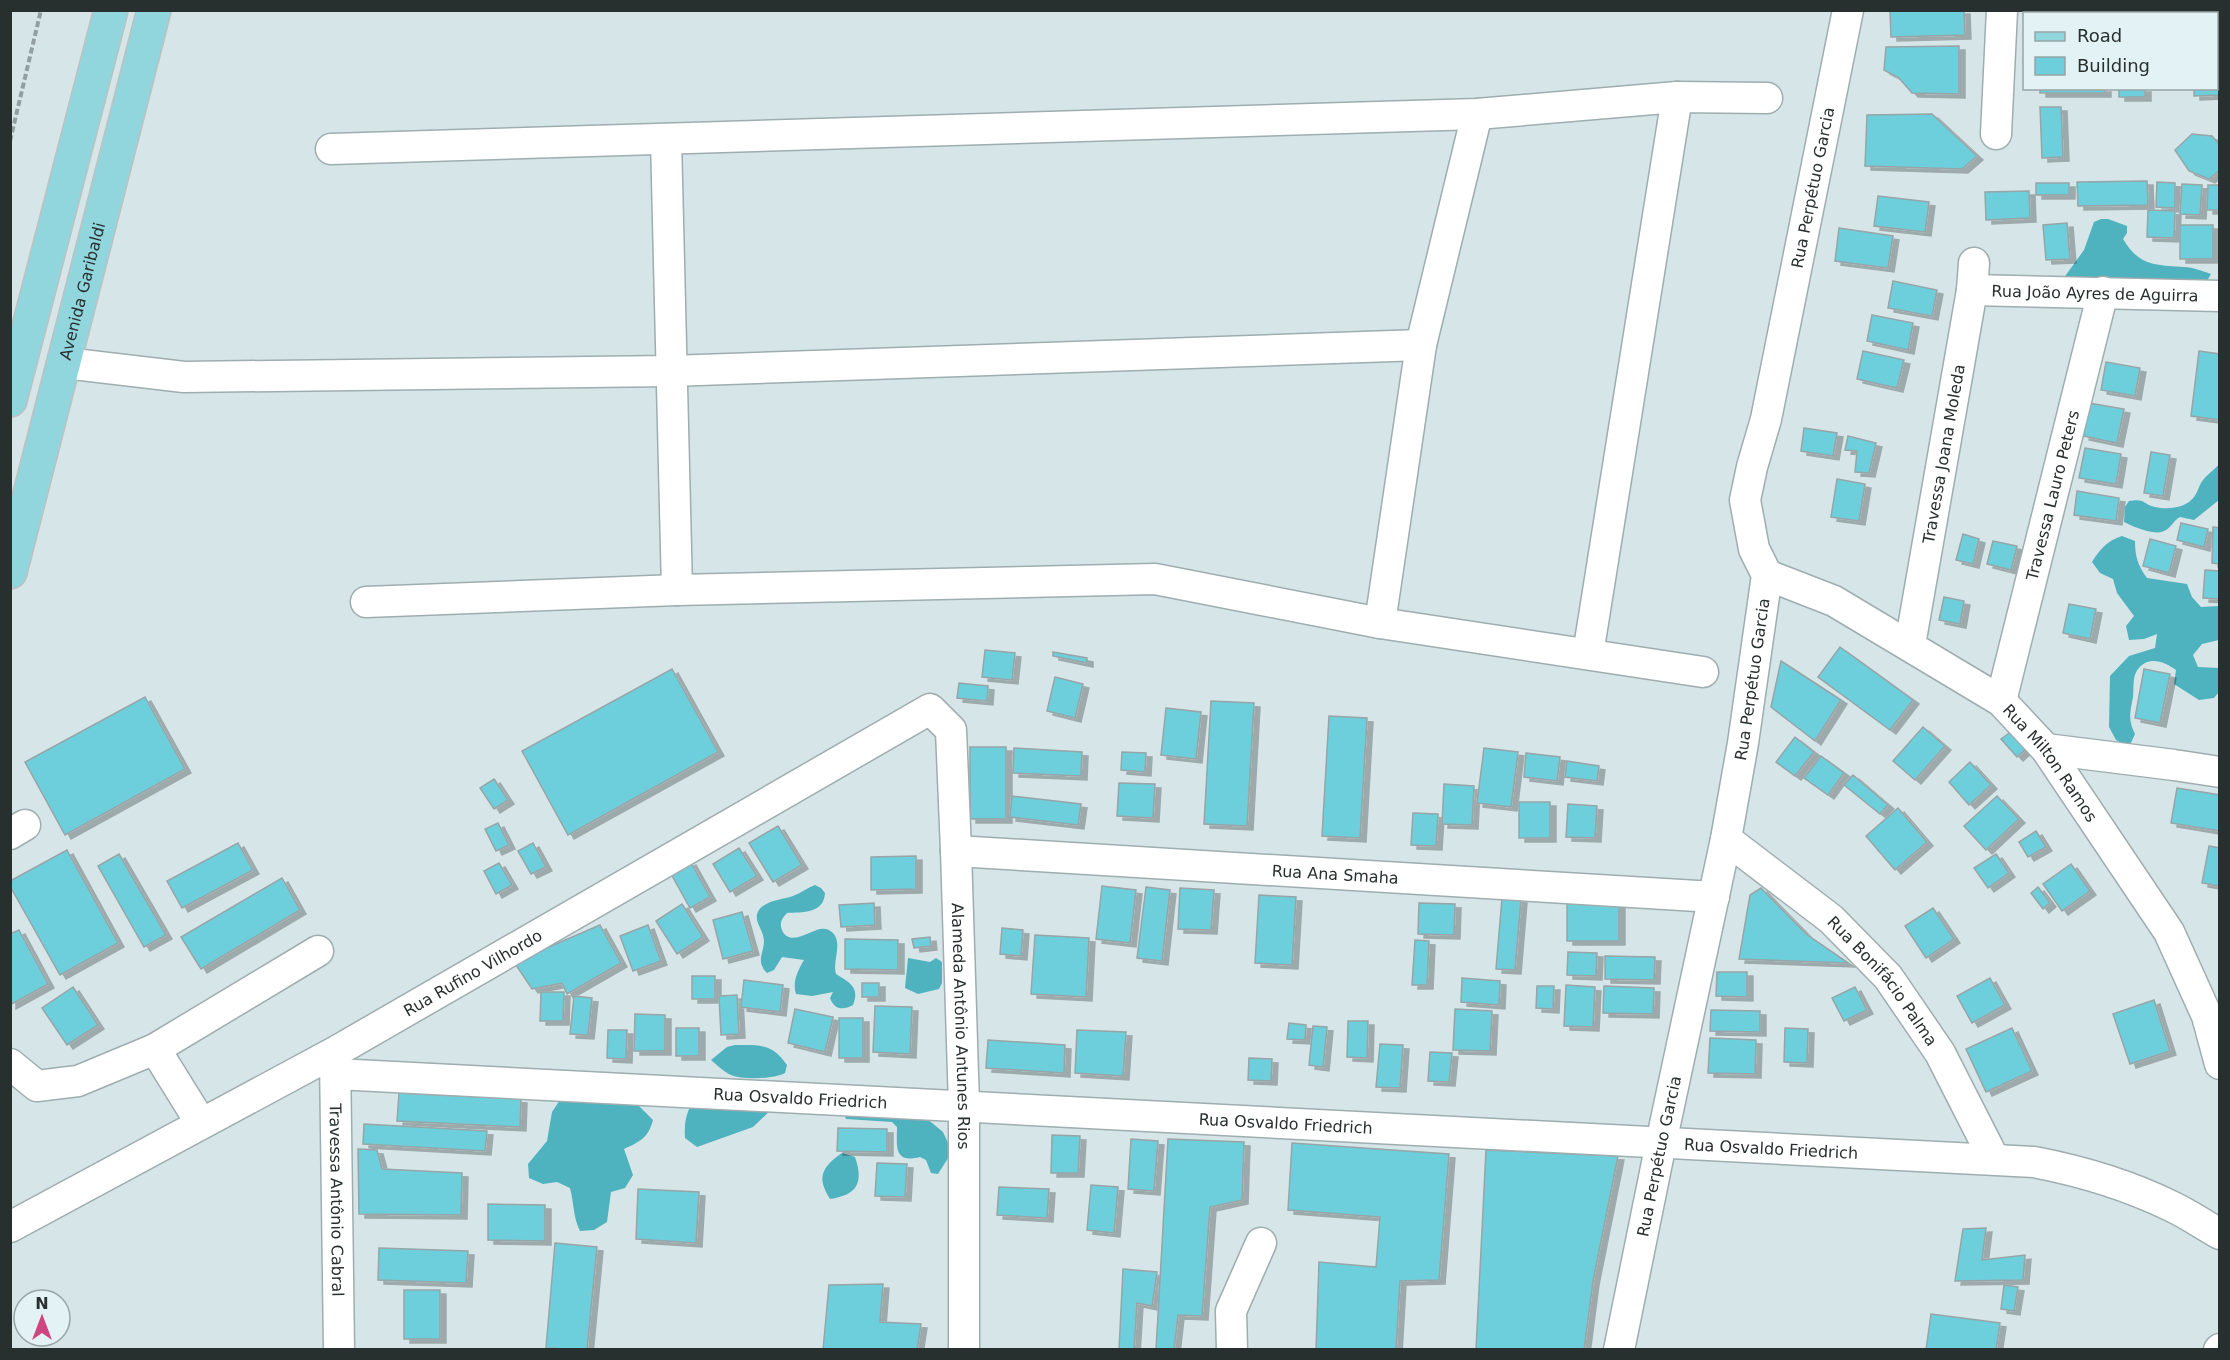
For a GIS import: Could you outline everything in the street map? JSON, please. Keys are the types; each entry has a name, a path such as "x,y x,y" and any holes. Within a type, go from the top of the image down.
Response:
{"main road":[{"path":"10,400 111,10"},
{"name":"Avenida Garibaldi","path":"10,572 154,10"},
{"path":"73,157 112,168"}],"street":[{"name":"Rua Perpétuo Garcia","path":"1619,1350 1726,839 1743,743 1767,575 1754,549 1745,500 1766,419 1848,10"},
{"path":"1996,134 2002,10"},
{"path":"1588,654 1677,97"},
{"path":"331,149 1478,114 1677,97 1767,98"},
{"path":"1380,623 1421,345 1478,114"},
{"path":"666,139 677,590"},
{"name":"Rua João Ayres de Aguirra","path":"1973,276 2103,292 2220,296"},
{"name":"Travessa Joana Moleda","path":"1910,645 1973,276"},
{"name":"Travessa Lauro Peters","path":"2001,701 2103,292"},
{"path":"65,363 184,377 670,371 1421,345"},
{"name":"Rua Milton Ramos","path":"1767,575 1834,601 2001,701 2046,749 2169,932 2206,1016 2220,1064"},
{"path":"366,602 677,590 1155,579 1380,623 1702,672"},
{"name":"Alameda Antônio Antunes Rios","path":"930,709 951,730 964,1106 964,1350"},
{"name":"Rua Rufino Vilhordo","path":"10,1227 201,1123 335,1063 930,709"},
{"path":"2046,749 2220,772"},
{"name":"Rua Bonifácio Palma","path":"1726,839 1831,919 1888,977 1940,1053 1994,1159"},
{"name":"Rua Ana Smaha","path":"956,851 1714,897"},
{"path":"10,1064 37,1086 78,1082 155,1048 318,951"},
{"path":"155,1048 201,1123"},
{"name":"Rua Osvaldo Friedrich","path":"335,1063 964,1106 2034,1162 2072,1169 2114,1183 2173,1206 2220,1234"},
{"name":"Travessa Antônio Cabral","path":"335,1063 339,1350"},
{"path":"1232,1350 1230,1311 1261,1243"}],"path":[{"path":"10,141 41,10"}],"shaded area":[{"path":"2108,219 2127,226 2127,233 2123,239 2129,248 2142,259 2156,264 2191,268 2211,274 2207,281 2058,286 2084,250 2094,222"},
{"path":"2219,464 2219,500 2194,520 2180,517 2162,532 2145,530 2124,522 2125,507 2129,501 2141,501 2151,506 2165,508 2176,507 2191,501 2203,480"},
{"path":"2122,536 2135,541 2138,561 2147,578 2187,584 2192,597 2201,607 2219,606 2219,640 2202,644 2193,655 2198,667 2219,668 2219,692 2214,698 2199,700 2174,684 2176,670 2172,667 2157,661 2142,665 2134,679 2130,716 2135,734 2129,747 2116,740 2109,727 2110,676 2129,656 2155,648 2157,634 2144,639 2129,640 2126,626 2134,616 2117,593 2113,579 2100,573 2092,562 2104,546"},
{"path":"815,885 825,893 821,905 811,911 787,913 781,927 785,935 794,938 822,929 833,933 837,942 836,974 852,986 855,994 853,1005 845,1008 834,1005 830,998 833,992 812,996 796,994 795,981 804,960 782,957 774,970 767,973 762,965 764,939 757,920 760,909 770,902 793,896"},
{"path":"908,958 930,962 936,958 942,962 942,983 939,989 918,994 905,988"},
{"path":"735,1045 770,1049 787,1065 785,1073 767,1078 736,1077 711,1060 727,1047"},
{"path":"696,1098 774,1107 753,1127 697,1147 685,1138 685,1122"},
{"path":"632,1099 653,1120 649,1131 643,1138 624,1149 633,1175 625,1188 611,1192 607,1222 594,1230 580,1231 570,1188 557,1182 543,1184 529,1178 528,1164 547,1141 552,1112 560,1100"},
{"path":"844,1113 926,1118 943,1132 950,1147 950,1155 938,1174 931,1173 926,1160 920,1157 905,1158 901,1155 897,1146 897,1127 892,1122 846,1119"},
{"path":"842,1153 855,1157 859,1174 858,1181 852,1191 830,1199 823,1184 823,1173 830,1163"}],"building":[{"path":"1890,10 1964,10 1965,35 1891,37"},
{"path":"2044,10 2091,10 2091,12 2044,12"},
{"path":"2169,10 2217,10 2217,12 2170,12"},
{"path":"1959,46 1959,94 1912,93 1899,78 1884,70 1886,47"},
{"path":"2219,62 2220,95 2194,96 2194,90 2218,90"},
{"path":"2040,90 2105,90 2105,93 2040,93"},
{"path":"2119,90 2145,90 2145,97 2119,97"},
{"path":"2040,107 2061,107 2063,157 2042,158"},
{"path":"1932,114 1977,156 1962,169 1865,166 1867,115"},
{"path":"2192,134 2212,136 2220,145 2220,170 2209,179 2189,171 2175,150"},
{"path":"2147,181 2148,205 2078,206 2077,182"},
{"path":"2157,182 2175,183 2175,208 2156,207"},
{"path":"2036,183 2069,183 2069,195 2036,195"},
{"path":"2182,184 2202,185 2200,215 2180,214"},
{"path":"2208,185 2220,185 2219,210 2207,210"},
{"path":"2029,191 2030,218 1986,220 1985,192"},
{"path":"1878,196 1929,202 1925,232 1874,226"},
{"path":"2148,210 2175,211 2174,238 2147,237"},
{"path":"2067,223 2070,259 2046,260 2043,225"},
{"path":"2180,225 2213,225 2213,259 2180,259"},
{"path":"1839,228 1893,236 1888,268 1835,261"},
{"path":"1893,281 1937,290 1932,316 1888,308"},
{"path":"1872,315 1913,323 1908,350 1867,341"},
{"path":"1863,351 1904,360 1897,388 1857,379"},
{"path":"2199,351 2220,354 2220,420 2191,416"},
{"path":"2106,362 2140,368 2135,396 2101,390"},
{"path":"2089,403 2124,409 2117,443 2083,436"},
{"path":"1804,428 1837,433 1833,456 1801,451"},
{"path":"1848,436 1876,443 1869,473 1855,472 1857,451 1845,450"},
{"path":"2085,448 2121,454 2116,484 2079,478"},
{"path":"2151,452 2170,455 2163,496 2144,493"},
{"path":"1837,479 1865,484 1859,521 1831,517"},
{"path":"2077,491 2119,498 2116,521 2074,515"},
{"path":"2181,523 2208,529 2204,547 2177,540"},
{"path":"2213,527 2220,528 2220,564 2212,563"},
{"path":"1963,534 1979,539 1973,564 1956,560"},
{"path":"2150,539 2176,546 2169,573 2143,566"},
{"path":"1993,541 2017,546 2011,570 1987,564"},
{"path":"2205,570 2220,571 2220,599 2203,598"},
{"path":"1944,597 1964,601 1960,624 1939,620"},
{"path":"2069,604 2096,609 2090,639 2063,633"},
{"path":"1840,647 1913,700 1890,730 1818,677"},
{"path":"985,650 1015,653 1012,680 982,677"},
{"path":"1053,652 1087,658 1087,663 1053,656"},
{"path":"1781,661 1841,700 1815,741 1771,707"},
{"path":"672,669 718,752 568,835 522,751"},
{"path":"2144,669 2170,674 2160,723 2135,718"},
{"path":"1055,677 1083,684 1075,718 1047,711"},
{"path":"959,683 988,686 987,701 957,698"},
{"path":"145,697 185,769 65,835 25,762"},
{"path":"1211,701 1254,703 1247,826 1204,824"},
{"path":"1166,708 1201,712 1196,759 1161,755"},
{"path":"1329,716 1367,718 1360,838 1322,836"},
{"path":"1923,727 1945,746 1915,780 1893,761"},
{"path":"2012,731 2027,748 2017,757 2001,739"},
{"path":"1795,737 1814,752 1795,776 1776,762"},
{"path":"970,747 1006,747 1006,819 970,819"},
{"path":"1014,748 1082,752 1081,776 1013,773"},
{"path":"1484,748 1518,752 1511,807 1477,803"},
{"path":"1122,752 1146,753 1145,772 1121,770"},
{"path":"1526,753 1560,757 1557,781 1524,777"},
{"path":"1821,756 1844,773 1828,795 1804,778"},
{"path":"1567,761 1599,766 1597,781 1565,777"},
{"path":"1970,762 1991,785 1969,805 1949,782"},
{"path":"1853,775 1888,805 1880,814 1844,785"},
{"path":"494,779 508,800 494,809 480,788"},
{"path":"1119,783 1155,784 1153,818 1117,816"},
{"path":"1444,784 1474,786 1472,825 1442,824"},
{"path":"2177,788 2220,795 2220,831 2171,823"},
{"path":"1012,796 1081,804 1078,825 1010,817"},
{"path":"1997,796 2019,819 1986,850 1964,826"},
{"path":"1519,802 1550,802 1550,838 1519,838"},
{"path":"1568,804 1597,806 1595,838 1566,837"},
{"path":"1898,808 1927,842 1895,870 1866,836"},
{"path":"1413,813 1438,814 1436,846 1411,845"},
{"path":"498,823 509,845 496,851 485,829"},
{"path":"778,826 802,865 773,882 749,843"},
{"path":"2036,831 2046,847 2028,857 2019,842"},
{"path":"238,843 253,870 182,908 167,881"},
{"path":"533,843 546,867 531,874 518,851"},
{"path":"2209,846 2220,848 2220,886 2202,883"},
{"path":"739,848 757,876 730,892 713,864"},
{"path":"67,850 118,943 60,975 10,886 10,881"},
{"path":"119,854 166,935 144,947 98,866"},
{"path":"1996,854 2009,873 1988,888 1974,868"},
{"path":"916,856 916,889 871,890 871,857"},
{"path":"690,861 710,897 690,908 670,872"},
{"path":"499,863 512,885 496,894 484,871"},
{"path":"2071,864 2090,891 2062,911 2043,884"},
{"path":"282,878 300,910 201,969 181,937"},
{"path":"1102,886 1136,890 1130,943 1096,939"},
{"path":"1146,887 1170,890 1162,961 1137,958"},
{"path":"2038,887 2050,903 2043,909 2031,893"},
{"path":"1180,888 1214,890 1211,930 1178,929"},
{"path":"1761,888 1806,934 1848,963 1739,959 1750,895"},
{"path":"1259,895 1296,897 1292,965 1255,963"},
{"path":"1502,898 1521,899 1515,970 1496,969"},
{"path":"874,903 875,925 841,927 839,905"},
{"path":"1419,903 1455,904 1454,935 1418,934"},
{"path":"1567,903 1619,903 1619,941 1567,941"},
{"path":"682,904 703,937 677,954 656,921"},
{"path":"1933,908 1954,939 1926,958 1905,926"},
{"path":"742,912 753,951 723,959 713,920"},
{"path":"600,925 621,963 567,994 562,983 532,989 514,962"},
{"path":"648,925 661,961 633,971 620,936"},
{"path":"1002,928 1023,930 1021,956 1000,954"},
{"path":"19,930 48,984 10,1005 10,934"},
{"path":"1035,935 1089,938 1086,997 1031,994"},
{"path":"930,937 931,946 914,948 912,939"},
{"path":"845,939 898,940 898,970 845,969"},
{"path":"1415,940 1429,941 1427,985 1412,985"},
{"path":"1568,952 1597,953 1596,976 1567,975"},
{"path":"1605,956 1655,957 1654,980 1605,979"},
{"path":"1717,972 1747,972 1747,997 1716,996"},
{"path":"692,976 715,976 715,999 692,999"},
{"path":"1462,978 1500,981 1499,1005 1461,1002"},
{"path":"1990,978 2005,1005 1972,1023 1957,996"},
{"path":"744,980 783,985 780,1012 741,1007"},
{"path":"862,983 879,983 879,997 862,997"},
{"path":"1566,985 1595,987 1593,1027 1564,1026"},
{"path":"1537,986 1554,986 1553,1009 1536,1008"},
{"path":"1604,986 1654,988 1653,1014 1603,1013"},
{"path":"73,987 98,1025 67,1045 42,1008"},
{"path":"1855,987 1867,1010 1844,1021 1832,998"},
{"path":"541,992 564,992 563,1021 540,1021"},
{"path":"737,995 739,1034 721,1035 719,996"},
{"path":"574,996 592,998 588,1035 570,1034"},
{"path":"2154,1000 2170,1051 2130,1064 2113,1014"},
{"path":"875,1006 912,1007 910,1054 873,1052"},
{"path":"795,1009 833,1017 825,1052 788,1043"},
{"path":"1455,1009 1492,1011 1490,1051 1453,1050"},
{"path":"1711,1010 1760,1011 1760,1032 1710,1031"},
{"path":"635,1014 665,1015 665,1051 634,1051"},
{"path":"839,1018 863,1018 863,1058 839,1058"},
{"path":"1348,1021 1368,1021 1367,1058 1347,1057"},
{"path":"1289,1023 1306,1025 1305,1040 1287,1039"},
{"path":"1313,1026 1327,1027 1323,1067 1309,1065"},
{"path":"676,1028 699,1028 699,1056 676,1056"},
{"path":"1785,1028 1808,1029 1807,1063 1784,1062"},
{"path":"2012,1028 2032,1071 1986,1092 1966,1049"},
{"path":"608,1030 627,1030 626,1059 607,1058"},
{"path":"1077,1030 1126,1032 1123,1076 1075,1073"},
{"path":"1710,1038 1756,1040 1755,1074 1708,1073"},
{"path":"988,1040 1065,1045 1064,1073 986,1068"},
{"path":"1380,1044 1403,1045 1400,1088 1376,1087"},
{"path":"1430,1052 1452,1053 1449,1082 1428,1081"},
{"path":"1249,1058 1272,1059 1271,1081 1248,1080"},
{"path":"399,1093 521,1099 520,1127 397,1121"},
{"path":"364,1124 487,1131 485,1151 363,1144"},
{"path":"838,1128 887,1129 887,1152 837,1151"},
{"path":"1052,1135 1080,1136 1078,1173 1051,1173"},
{"path":"1131,1139 1158,1141 1154,1191 1128,1189"},
{"path":"1168,1139 1244,1142 1242,1200 1210,1207 1202,1316 1178,1315 1174,1350 1156,1350"},
{"path":"1292,1143 1449,1154 1439,1280 1400,1281 1396,1350 1316,1350 1319,1262 1376,1267 1380,1217 1288,1210"},
{"path":"358,1149 377,1150 382,1169 462,1173 461,1215 359,1214"},
{"path":"1486,1150 1618,1156 1593,1281 1584,1350 1476,1350"},
{"path":"877,1163 907,1164 905,1197 875,1196"},
{"path":"1091,1185 1118,1187 1114,1233 1087,1230"},
{"path":"999,1187 1049,1189 1047,1218 997,1215"},
{"path":"638,1189 699,1192 696,1243 636,1239"},
{"path":"488,1204 545,1205 545,1241 488,1240"},
{"path":"1986,1228 1982,1260 2025,1255 2023,1280 1955,1281 1963,1229"},
{"path":"555,1243 597,1247 587,1350 546,1348"},
{"path":"379,1248 468,1251 466,1283 378,1280"},
{"path":"1123,1269 1157,1272 1152,1306 1137,1303 1134,1350 1119,1350"},
{"path":"883,1284 880,1322 921,1324 917,1350 823,1350 829,1285"},
{"path":"2004,1285 2018,1287 2014,1311 2001,1309"},
{"path":"404,1290 440,1290 440,1339 404,1339"},
{"path":"1931,1314 2000,1323 1996,1350 1926,1350"}]}
